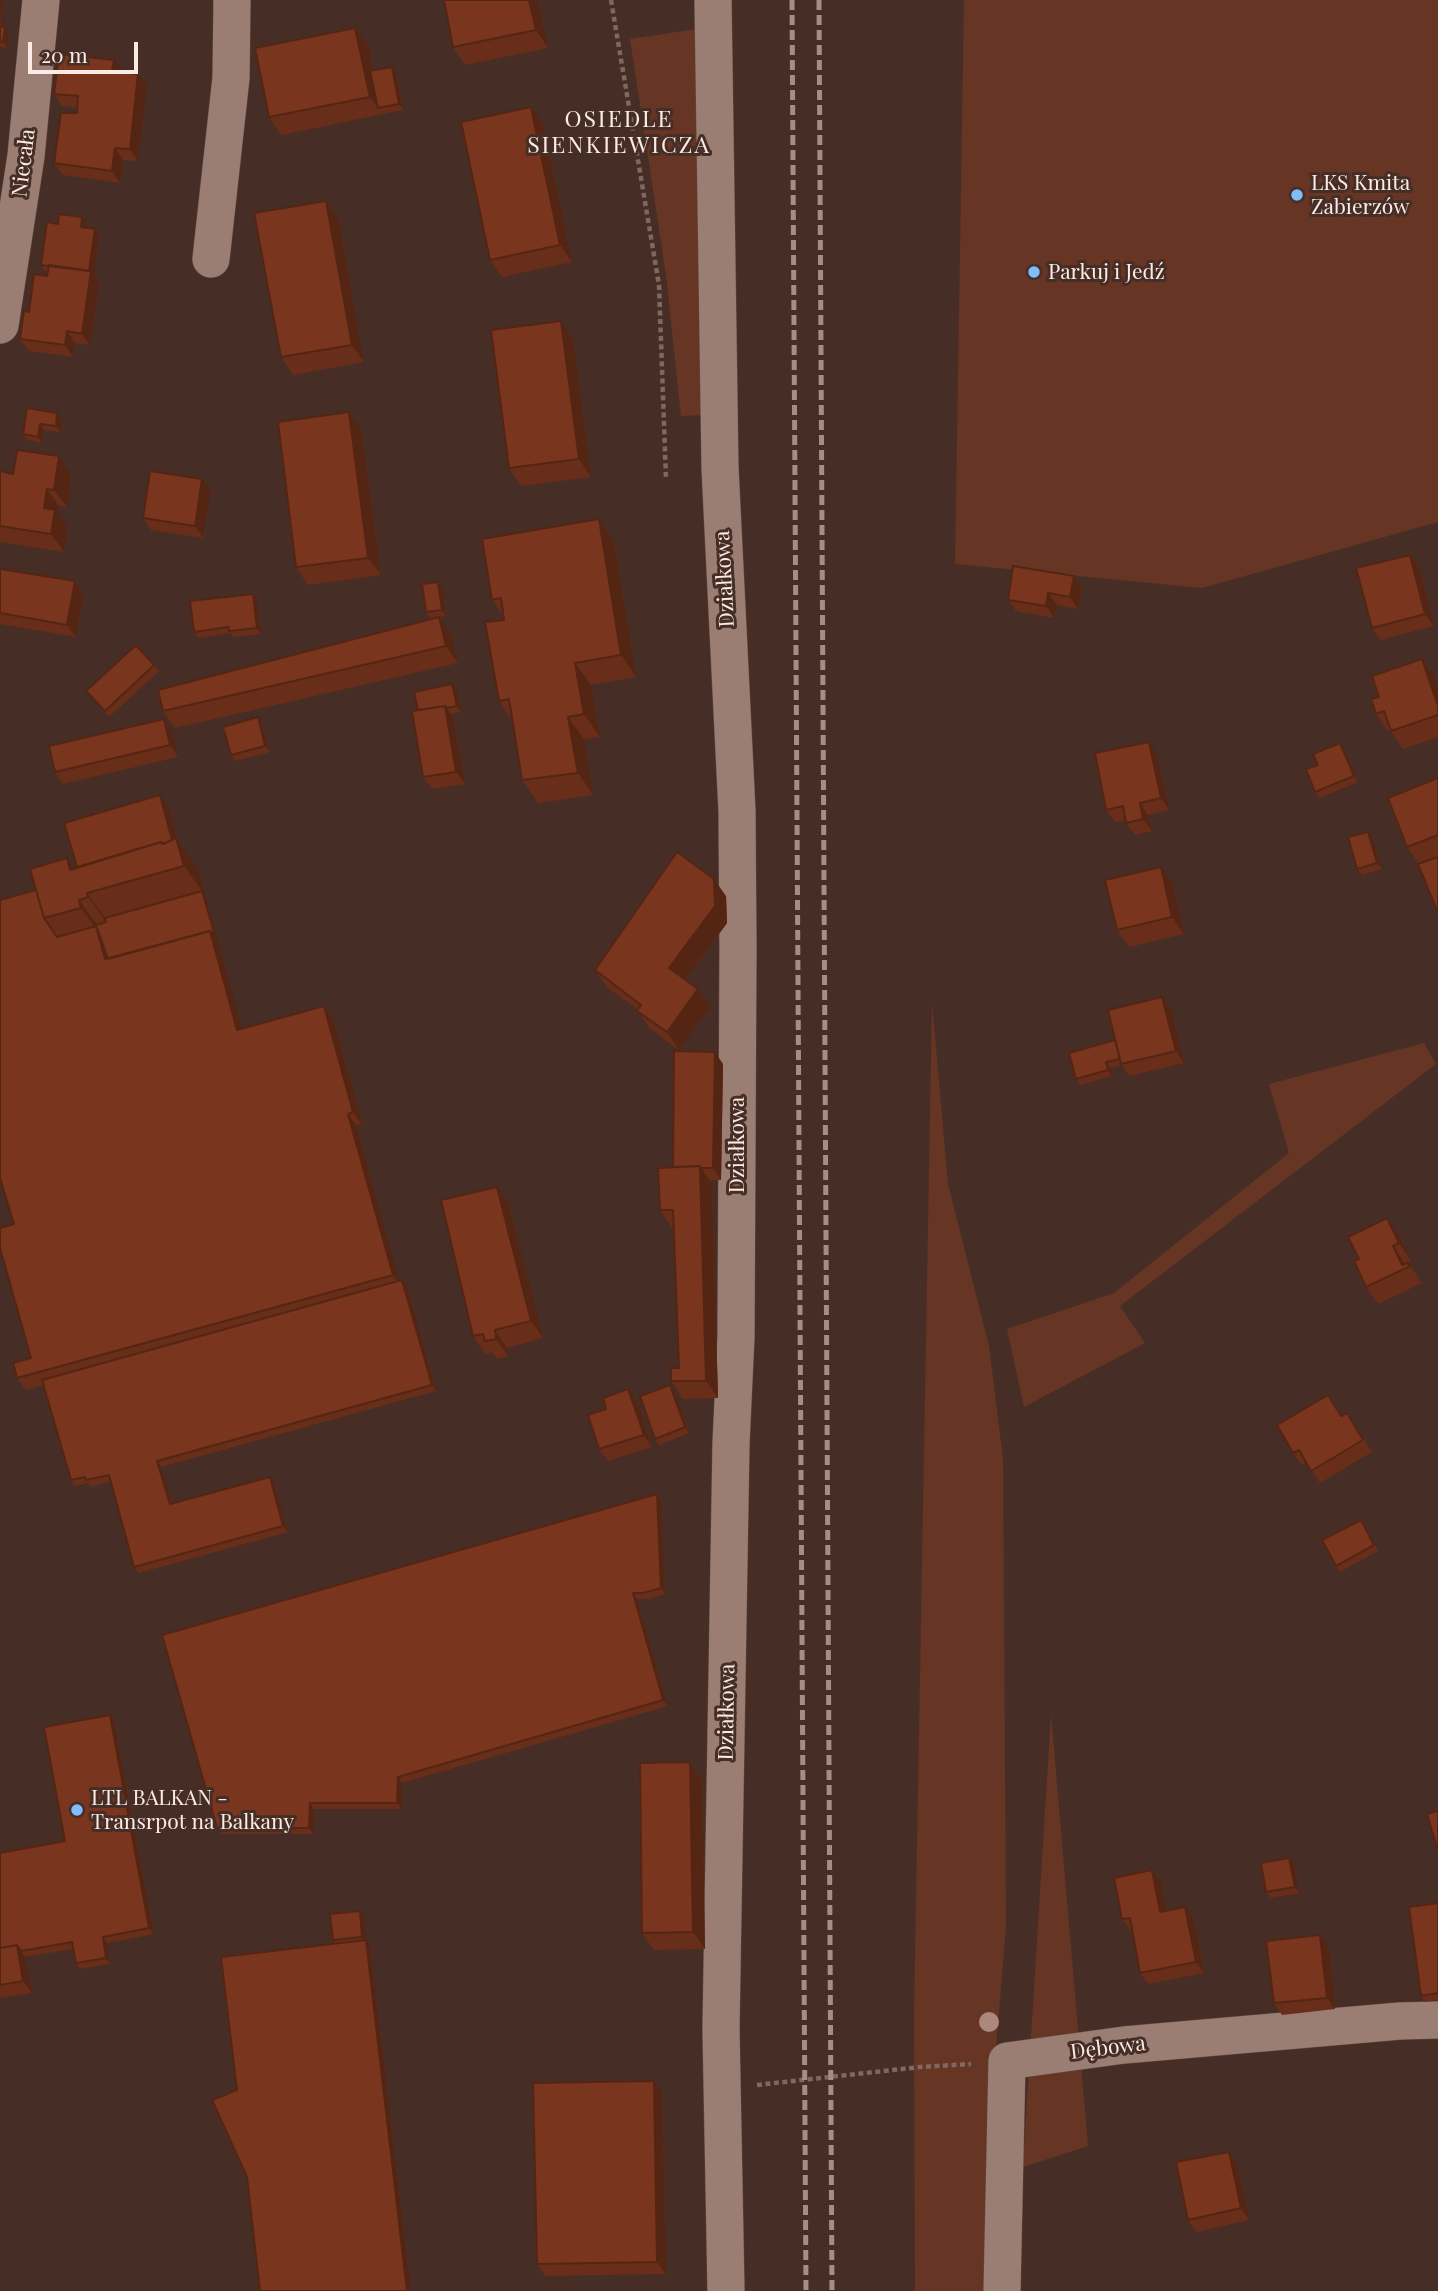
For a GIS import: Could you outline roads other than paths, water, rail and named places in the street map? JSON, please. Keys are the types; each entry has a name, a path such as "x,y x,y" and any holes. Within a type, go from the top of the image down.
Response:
{"street":[{"name":"Niecała","path":"0,325 26,156 41,0"},
{"path":"211,259 231,78 232,0"},
{"name":"Działkowa","path":"713,0 720,468 737,811 738,948 736,1337 730,1485 721,2014 726,2291"},
{"name":"Dębowa","path":"1002,2291 1007,2061 1124,2045 1438,2020"}],"railway":[{"path":"792,0 806,2291"},
{"path":"819,0 832,2291"}],"place":[{"name":"LKS Kmita Zabierzów","path":"1297,195"},
{"name":"Parkuj i Jedź","path":"1034,272"},
{"name":"LTL BALKAN - Transrpot na Balkany","path":"77,1810"}],"district":[{"name":"OSIEDLE SIENKIEWICZA","path":"619,133"}]}
